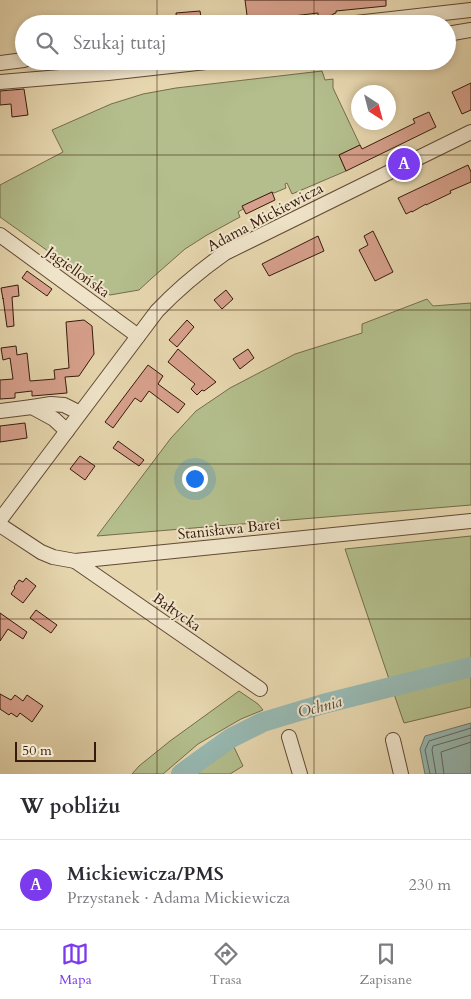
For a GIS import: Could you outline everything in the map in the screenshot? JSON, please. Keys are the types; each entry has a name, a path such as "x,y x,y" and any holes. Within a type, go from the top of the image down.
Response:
{"street":[{"path":"427,15 471,10"},
{"path":"456,32 471,30"},
{"path":"0,63 15,61"},
{"path":"0,82 135,70"},
{"name":"Adama Mickiewicza","path":"0,520 138,336 167,300 194,276 226,253 471,132"},
{"name":"Jagiellońska","path":"0,235 138,336"},
{"path":"0,411 51,404 64,405 80,413"},
{"path":"32,407 54,419 67,430"},
{"name":"Stanisława Barei","path":"0,525 41,552 53,557 75,561 471,520"},
{"name":"Bałtycka","path":"75,561 260,689"},
{"path":"289,737 300,774"},
{"path":"393,740 401,774"}],"green space":[{"path":"322,71 325,80 333,79 333,88 351,126 351,130 353,130 360,145 339,155 346,171 292,194 287,183 285,184 286,188 274,193 272,192 238,212 240,217 185,249 139,290 110,295 0,217 0,185 63,152 52,130 111,104 143,94 176,88"},
{"path":"427,299 433,306 471,303 471,505 97,536 171,438 196,411 230,388 295,354 362,333 362,324"},
{"path":"471,536 471,662 390,682 345,549"},
{"path":"471,676 471,707 404,723 394,694"},
{"path":"239,691 258,704 263,710 241,719 198,744 163,774 132,774 170,741"},
{"path":"233,745 243,766 230,774 189,774 208,759"}],"water":[{"path":"471,723 471,774 425,774 420,749 425,736"}],"building":[{"path":"245,0 386,0 386,6 336,11 333,15 318,15 318,13 301,15 247,15"},
{"path":"200,11 201,15 176,15 176,13"},
{"path":"471,83 471,110 462,114 452,92"},
{"path":"24,89 28,115 12,117 11,104 0,105 0,91"},
{"path":"429,112 436,127 346,171 339,155 360,145 362,149 415,123 413,119"},
{"path":"468,165 471,172 471,182 406,214 398,198"},
{"path":"272,192 275,200 246,214 242,206"},
{"path":"373,231 393,272 375,281 359,250 368,245 364,236"},
{"path":"318,236 324,251 269,276 262,264"},
{"path":"27,271 52,289 47,296 22,278"},
{"path":"18,285 19,296 12,297 14,326 7,327 1,288"},
{"path":"226,290 233,299 222,309 214,300"},
{"path":"84,320 92,326 94,354 79,376 65,377 67,393 32,396 32,391 15,393 15,398 0,399 0,380 13,379 10,358 3,360 1,348 16,346 17,355 27,353 30,381 55,379 54,370 69,368 66,322"},
{"path":"187,320 194,327 177,347 169,340"},
{"path":"178,349 216,382 197,395 191,389 195,384 168,362"},
{"path":"248,349 254,358 240,369 233,359"},
{"path":"148,365 163,376 158,384 185,404 178,413 149,391 141,402 135,398 113,428 105,422"},
{"path":"25,423 27,438 0,442 0,426"},
{"path":"118,441 144,460 139,466 113,448"},
{"path":"80,456 95,466 85,480 70,469"},
{"path":"26,578 36,586 23,603 11,594 19,580 23,582"},
{"path":"36,610 57,625 51,633 30,618"},
{"path":"0,613 27,632 23,639 8,629 0,641"},
{"path":"0,694 11,700 15,695 23,701 27,695 43,706 32,722 20,713 17,717 11,713 9,715 0,709"}],"waterway":[{"name":"Ochnia","path":"181,774 231,738 263,722 323,704 471,667"}],"place":[{"name":"Mickiewicza/PMS","path":"404,164"}]}
